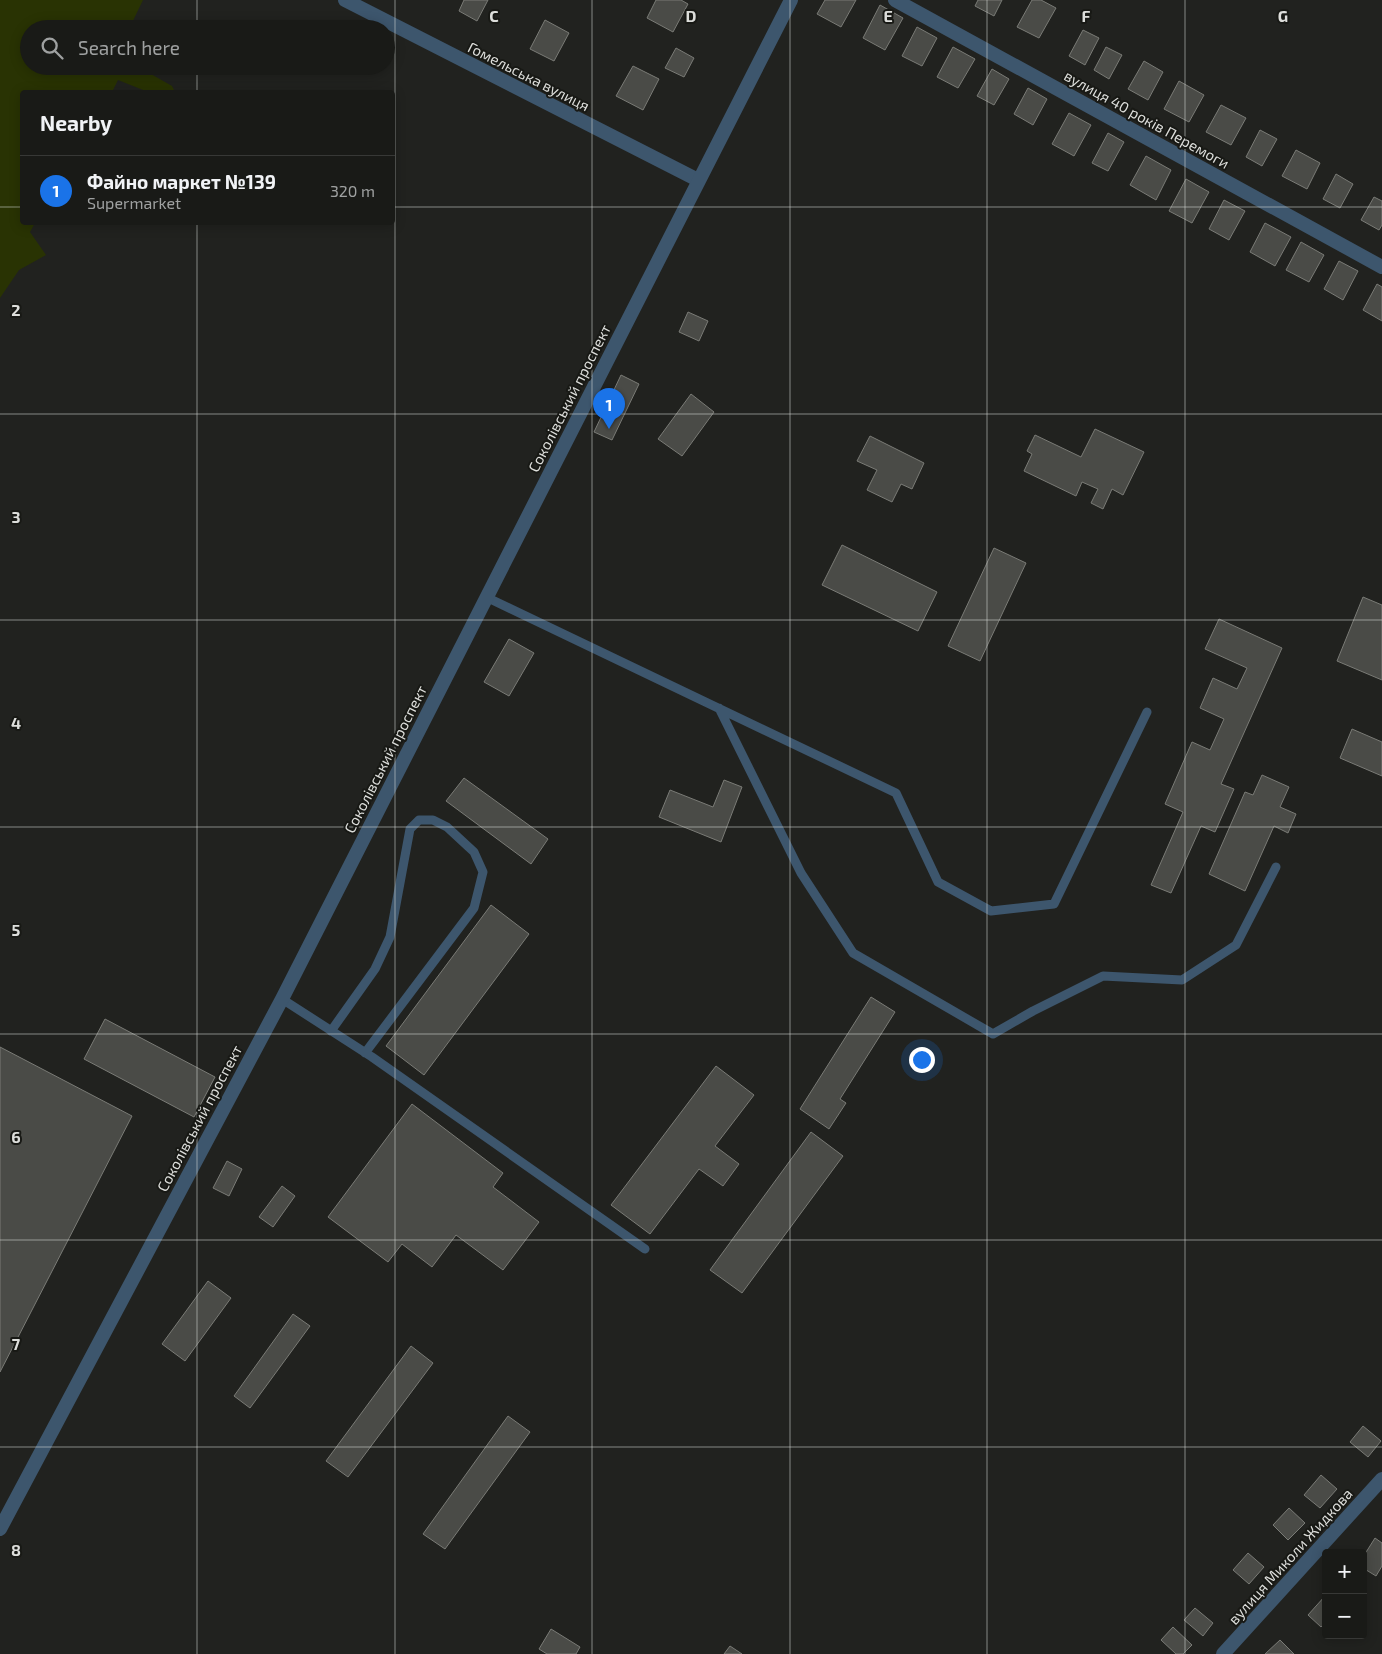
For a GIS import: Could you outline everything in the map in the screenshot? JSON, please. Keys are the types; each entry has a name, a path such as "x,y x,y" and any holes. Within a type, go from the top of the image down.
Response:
{"street":[{"name":"Гомельська вулиця","path":"345,0 384,20"},
{"name":"Соколівський проспект","path":"0,1529 282,998 791,0"},
{"name":"вулиця 40 років Перемоги","path":"895,0 1382,267"},
{"name":"Гомельська вулиця","path":"395,25 698,180"},
{"name":"вулиця Миколи Жидкова","path":"1223,1654 1382,1479"}],"lane":[{"path":"486,597 896,793 938,882 991,911 1054,904 1147,712"},
{"path":"719,708 801,873 853,953 994,1034 1033,1011 1103,976 1182,980 1236,945 1276,867"},
{"path":"331,1031 375,969 390,937 410,829 419,820 433,820 447,827 474,852 482,872 474,908 365,1053"},
{"path":"282,998 365,1053 645,1249"}],"green space":[{"path":"0,0 143,0 133,20 20,20 20,75 153,75 172,86 174,90 143,90 118,80 113,90 20,90 20,225 34,225 30,232 46,255 19,270 0,298"}],"building":[{"path":"464,0 488,0 477,21 459,11"},
{"path":"656,0 681,0 688,4 673,32 647,18"},
{"path":"825,0 856,0 841,27 817,14"},
{"path":"978,0 1002,0 994,16 975,6"},
{"path":"1032,0 1041,0 1056,8 1039,38 1017,27"},
{"path":"880,5 903,18 885,50 863,38"},
{"path":"545,20 569,33 554,61 530,49"},
{"path":"917,27 937,38 922,66 902,56"},
{"path":"1083,30 1099,38 1085,65 1069,56"},
{"path":"953,47 975,59 958,88 937,77"},
{"path":"1106,47 1122,55 1109,79 1094,70"},
{"path":"676,48 694,58 684,77 665,68"},
{"path":"1144,61 1163,72 1148,100 1128,89"},
{"path":"633,66 659,79 643,110 616,96"},
{"path":"992,69 1009,79 994,105 977,96"},
{"path":"1179,81 1204,95 1189,122 1164,109"},
{"path":"1028,88 1047,99 1033,125 1014,114"},
{"path":"1221,105 1246,118 1231,145 1206,132"},
{"path":"1069,113 1091,125 1074,156 1052,144"},
{"path":"1260,130 1277,139 1262,166 1246,157"},
{"path":"1108,133 1124,142 1108,171 1092,163"},
{"path":"1296,150 1320,163 1307,189 1282,176"},
{"path":"1146,156 1171,170 1156,200 1130,185"},
{"path":"1336,174 1353,184 1340,208 1323,199"},
{"path":"1186,179 1209,192 1192,223 1169,211"},
{"path":"1374,197 1382,201 1382,225 1379,230 1361,220"},
{"path":"1224,200 1245,211 1229,240 1209,229"},
{"path":"1265,223 1291,237 1275,266 1250,252"},
{"path":"1301,242 1324,255 1309,282 1286,270"},
{"path":"1339,261 1358,271 1343,300 1324,289"},
{"path":"1377,284 1382,287 1382,321 1363,310"},
{"path":"688,312 708,321 699,341 679,332"},
{"path":"621,375 639,384 612,440 594,432"},
{"path":"691,394 714,412 682,456 658,439"},
{"path":"1095,429 1144,452 1123,495 1112,489 1103,509 1091,503 1098,489 1082,482 1076,496 1024,471 1032,454 1027,451 1035,435 1081,457"},
{"path":"870,436 924,463 912,489 901,484 892,502 867,490 877,470 857,461"},
{"path":"842,545 937,592 918,631 822,585"},
{"path":"994,548 1026,563 980,661 948,646"},
{"path":"1363,597 1382,605 1382,680 1337,661"},
{"path":"1219,619 1282,648 1221,784 1234,789 1215,832 1201,826 1171,893 1151,885 1183,812 1165,804 1192,742 1210,750 1224,719 1200,708 1213,678 1237,689 1247,668 1205,649"},
{"path":"509,639 534,653 509,696 484,682"},
{"path":"1352,729 1382,742 1382,776 1340,758"},
{"path":"1262,775 1289,787 1280,807 1296,814 1288,833 1274,826 1245,891 1209,874 1245,792 1253,795"},
{"path":"464,778 548,839 531,864 446,801"},
{"path":"724,780 742,787 721,842 659,817 670,790 713,807"},
{"path":"491,905 529,934 424,1075 386,1046"},
{"path":"871,997 895,1012 840,1099 846,1103 829,1129 800,1109"},
{"path":"105,1019 215,1077 194,1117 84,1059"},
{"path":"0,1047 132,1116 0,1372"},
{"path":"716,1066 754,1095 715,1146 739,1164 723,1186 699,1169 650,1234 611,1205"},
{"path":"412,1104 503,1173 493,1187 539,1222 503,1270 456,1235 432,1267 402,1244 388,1262 328,1217"},
{"path":"811,1132 843,1156 742,1293 710,1270"},
{"path":"227,1161 242,1169 229,1196 213,1188"},
{"path":"282,1186 295,1196 273,1227 259,1217"},
{"path":"208,1281 231,1298 185,1361 162,1344"},
{"path":"293,1314 310,1326 250,1408 234,1396"},
{"path":"411,1346 433,1363 348,1477 326,1461"},
{"path":"508,1416 530,1432 445,1549 423,1534"},
{"path":"1363,1426 1381,1441 1368,1457 1350,1442"},
{"path":"1321,1475 1337,1489 1320,1508 1304,1495"},
{"path":"1289,1508 1305,1523 1288,1540 1273,1525"},
{"path":"1375,1538 1382,1543 1382,1566 1376,1576 1367,1570 1367,1551"},
{"path":"1248,1553 1264,1567 1249,1584 1233,1570"},
{"path":"1322,1599 1322,1626 1308,1615"},
{"path":"1195,1608 1213,1623 1203,1636 1184,1620"},
{"path":"1173,1627 1192,1645 1183,1654 1176,1654 1161,1640"},
{"path":"551,1629 580,1647 576,1654 547,1654 539,1649"},
{"path":"1280,1640 1294,1654 1265,1654"},
{"path":"730,1646 742,1654 724,1654"}],"place":[{"name":"Файно маркет №139","path":"609,429"}]}
